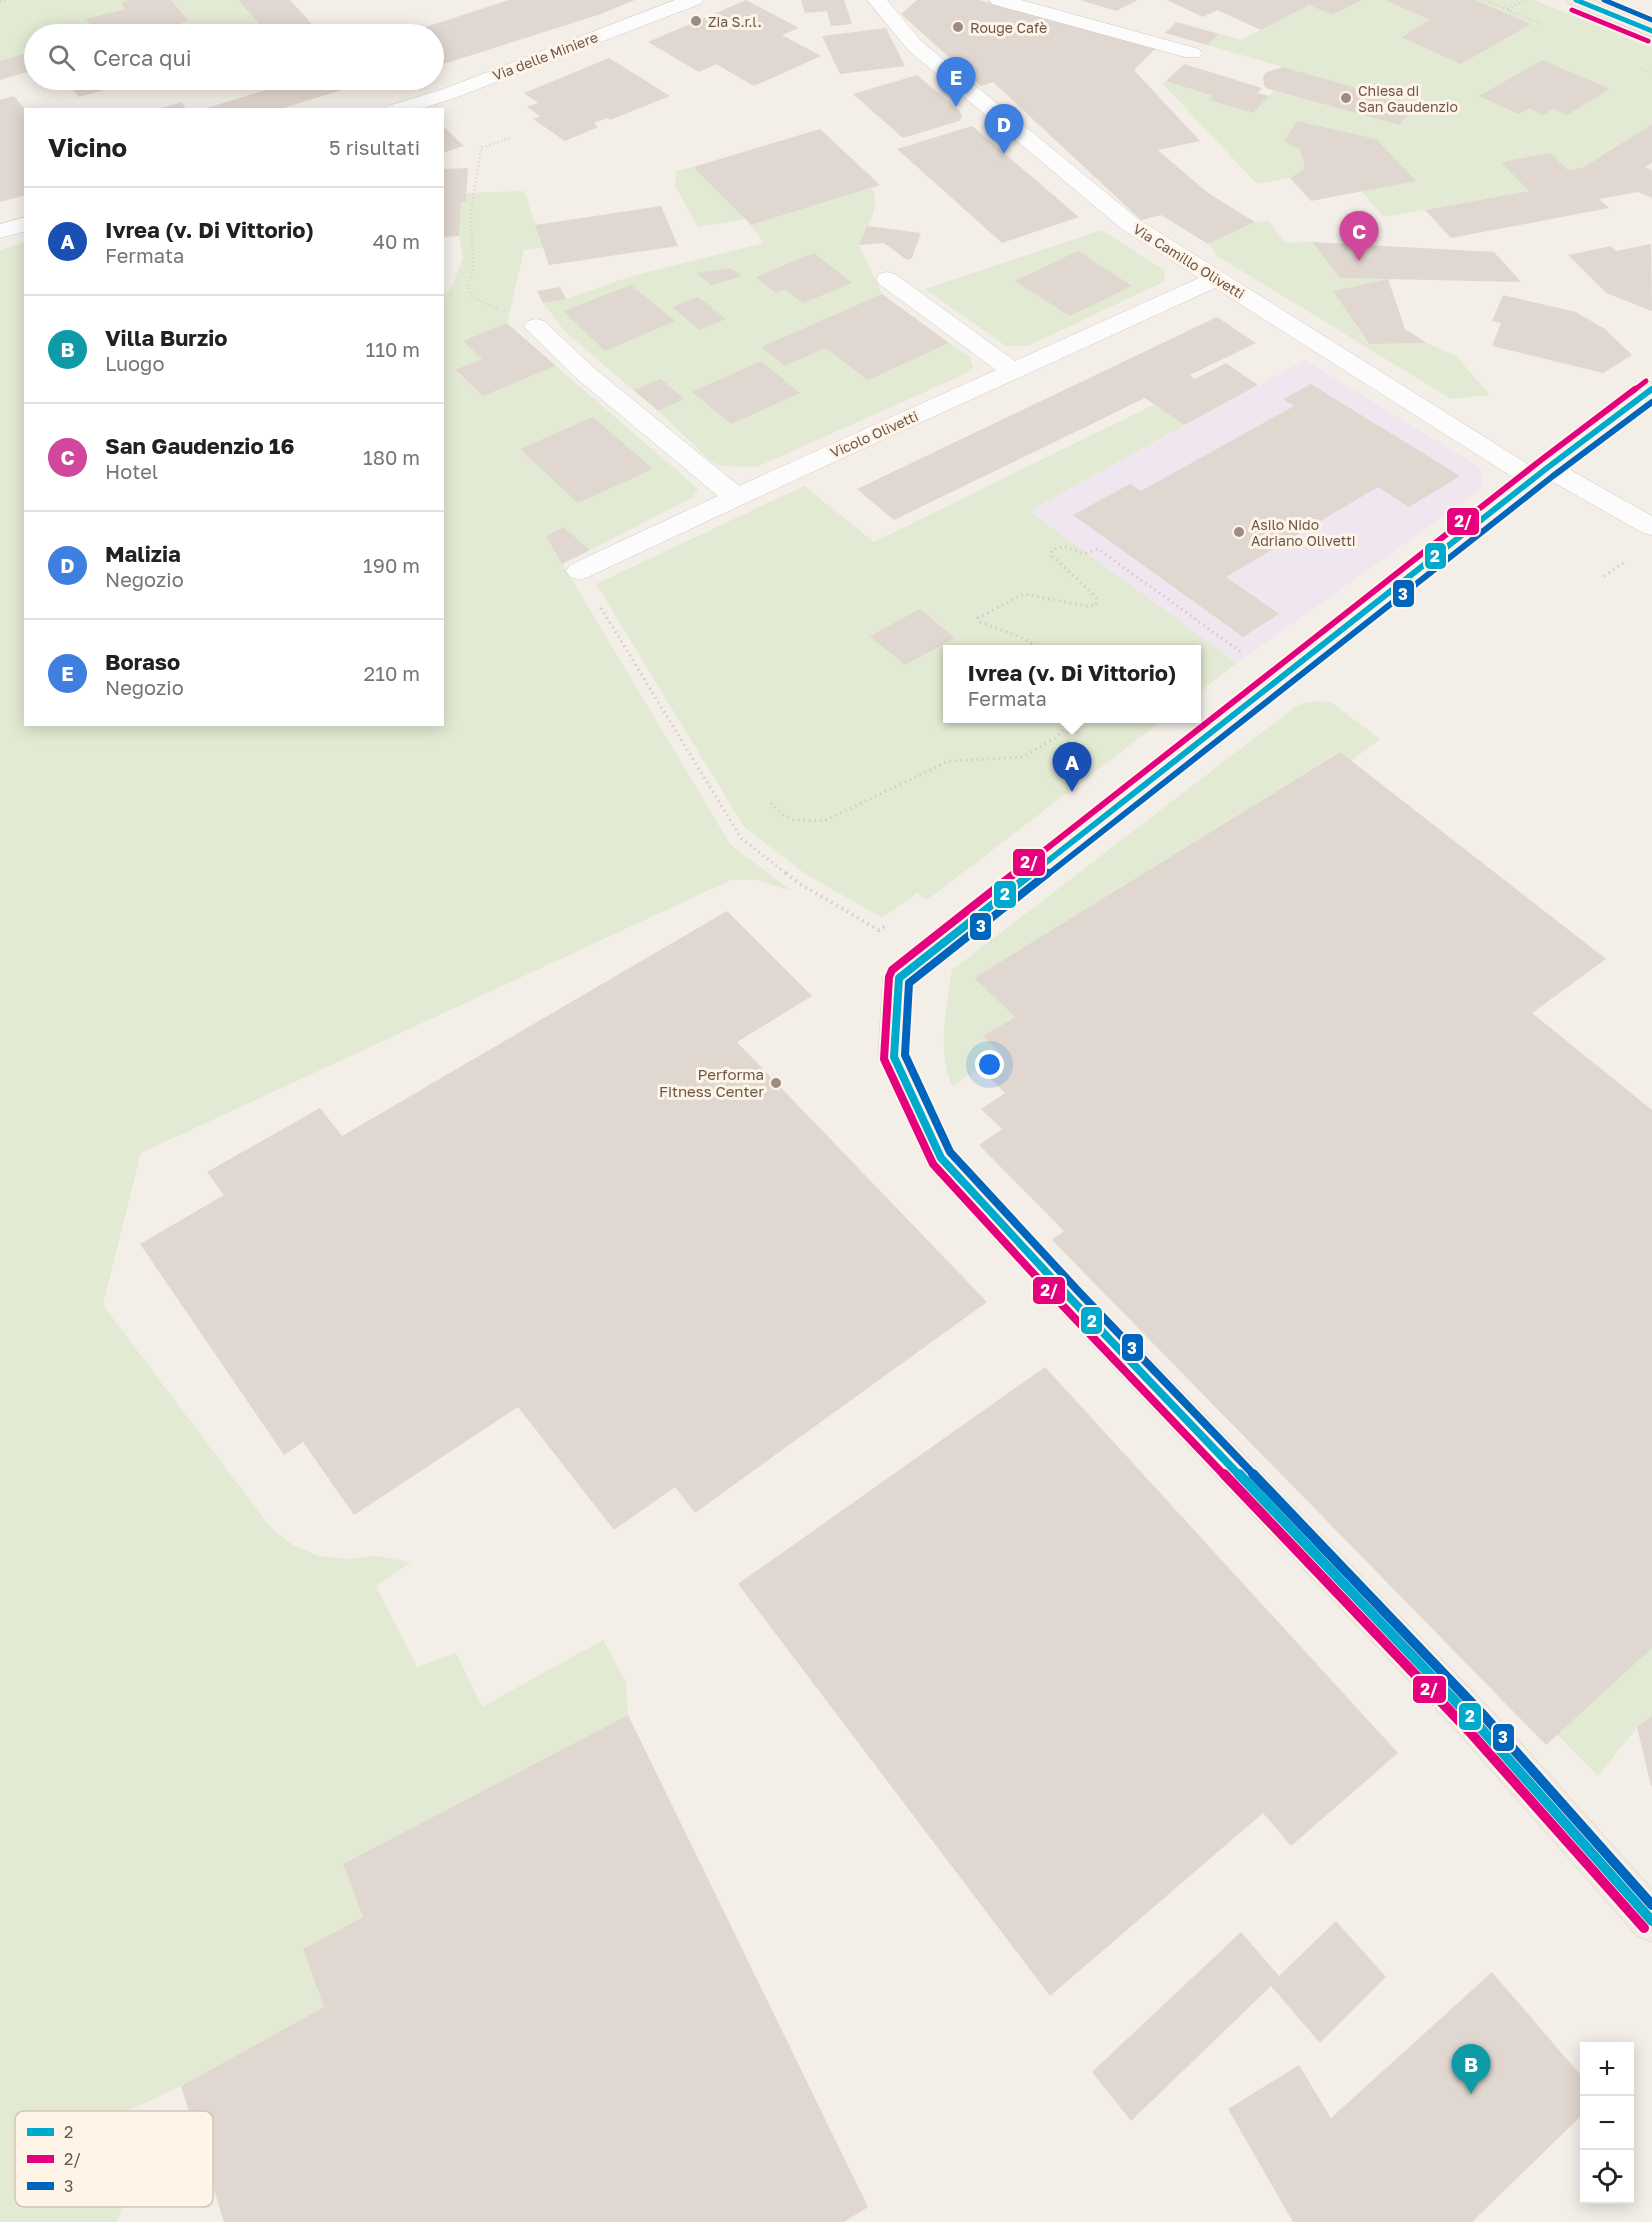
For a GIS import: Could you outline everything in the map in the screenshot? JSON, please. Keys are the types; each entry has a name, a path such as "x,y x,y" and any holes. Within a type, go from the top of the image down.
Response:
{"main road":[{"path":"1576,0 1652,31"},
{"path":"1652,389 1541,473 899,978 894,1057 941,1158 1072,1300 1478,1724 1652,1921"}],"street":[{"name":"Via delle Miniere","path":"401,108 453,92 693,0"},
{"name":"Via Camillo Olivetti","path":"877,0 915,46 1130,224 1541,473 1652,527"},
{"path":"999,0 1192,52"},
{"path":"0,231 24,225"},
{"name":"Vicolo Olivetti","path":"579,571 1216,278"},
{"path":"887,279 1013,371"},
{"path":"536,326 585,373 736,497"}],"path":[{"path":"0,1 6,0"},
{"path":"1485,0 1547,27"},
{"path":"1508,10 1526,0"},
{"path":"510,138 481,148 471,210 473,269 468,285 472,297 536,326"},
{"path":"1034,645 1026,639 980,622 978,618 1023,594 1087,606 1096,605 1097,599 1093,594 1051,555 1052,550 1057,547 1069,548 1080,554 1088,554 1098,549 1279,679"},
{"path":"579,571 741,838 800,884 830,902 879,930 888,924"},
{"path":"771,802 777,812 789,819 804,823 824,821 949,761 1018,759 1027,756 1060,734 1064,723"}],"shaded area":[{"name":"Asilo Nido Adriano Olivetti","path":"1305,360 1479,467 1484,484 1480,490 1237,663 1028,511"}],"green space":[{"path":"0,0 238,0 259,24 24,24 24,54 0,61"},
{"path":"1362,0 1385,0 1430,20 1401,37 1530,24 1475,0 1534,0 1652,48 1652,124 1584,167 1568,170 1550,153 1502,162 1529,191 1384,217 1361,191 1376,139 1297,121 1284,141 1300,150 1305,168 1290,178 1257,184 1163,84 1166,81 1213,96 1209,100 1253,113 1274,91 1399,125 1415,105 1207,45 1219,34 1241,40 1309,5 1332,15"},
{"path":"693,167 746,219 698,227 675,186 676,171"},
{"path":"871,188 875,201 874,209 859,245 882,294 762,347 785,366 826,348 868,379 949,343 970,357 973,368 967,373 757,467 720,466 712,462 658,411 566,333 543,303 566,299 629,277 764,243 751,225"},
{"path":"524,191 543,247 524,250 507,323 463,341 482,359 455,371 483,396 556,366 698,489 692,498 590,550 563,527 546,536 730,844 792,891 756,880 731,880 141,1153 103,1305 269,1526 293,1545 318,1556 348,1559 376,1556 411,1562 376,1586 417,1667 456,1653 482,1707 603,1640 626,1682 628,1715 343,1864 363,1917 303,1949 324,2007 181,2086 130,2111 15,2111 15,2207 122,2207 117,2222 0,2222 0,250 24,242 24,726 444,726 444,298 453,285 463,258 459,236 461,202 466,202 467,193"},
{"path":"1268,221 1285,243 1312,242 1341,278 1388,279 1333,291 1368,344 1427,343 1456,356 1490,395 1451,399 1219,257 1208,244 1255,222"},
{"path":"1102,230 1164,270 1165,281 1028,346 1006,346 925,289"},
{"path":"1155,404 1185,425 1029,511 1237,663 1201,691 1201,645 943,645 943,723 1159,723 927,900 917,893 882,918 804,873 744,827 596,584 804,486 874,542"},
{"path":"1317,701 1332,703 1380,739 1351,761 1339,752 974,978 1015,1017 984,1036 1001,1054 952,1086 945,1058 944,1029 952,970 1295,707"},
{"path":"1652,1648 1652,1716 1637,1727 1598,1776 1556,1733"}],"building":[{"path":"132,0 171,0 189,21 178,24 90,24 86,19 125,9 121,3"},
{"path":"238,0 290,0 312,24 259,24"},
{"path":"509,0 635,0 601,14 444,64 444,24 435,24"},
{"path":"746,0 799,28 782,35 821,56 754,86 716,64 699,72 648,42"},
{"path":"801,0 844,0 852,24 831,26 827,11 805,13"},
{"path":"917,0 979,0 1157,47 1134,70 1200,141 1158,150 1208,193 1255,222 1208,244 1161,215 1141,220 993,82 981,86 901,14"},
{"path":"1080,0 1138,0 1116,11"},
{"path":"1167,0 1362,0 1332,15 1309,5 1261,30 1217,10 1203,17"},
{"path":"1385,0 1475,0 1531,24 1461,64 1401,37 1430,20"},
{"path":"1176,22 1219,34 1207,45 1165,33"},
{"path":"886,28 905,66 840,74 822,36"},
{"path":"24,54 24,73 0,80 0,61"},
{"path":"609,58 670,96 610,120 607,118 594,123 598,127 565,141 533,119 540,116 527,107 538,103 524,93"},
{"path":"1542,60 1610,89 1567,115 1553,109 1543,115 1529,108 1519,114 1479,96"},
{"path":"1184,64 1262,88 1257,93 1269,96 1253,113 1209,100 1213,96 1166,81"},
{"name":"Chiesa di San Gaudenzio","path":"1283,67 1416,105 1399,125 1264,86 1263,76 1267,72"},
{"path":"917,75 960,111 962,117 959,121 903,138 853,94"},
{"path":"73,90 104,90 79,97"},
{"path":"266,90 342,90 283,108 207,108"},
{"path":"14,96 24,108 24,196 0,202 0,100"},
{"path":"181,102 186,108 162,108"},
{"path":"1297,121 1376,139 1416,181 1311,201 1290,178 1305,168 1300,150 1284,141"},
{"path":"1652,124 1652,163 1645,167 1652,170 1652,198 1638,192 1599,199 1609,208 1451,238 1425,210 1529,191 1501,162 1550,153 1568,170 1584,167"},
{"path":"972,126 1079,217 1002,243 897,149"},
{"path":"444,127 464,146 444,152"},
{"path":"820,129 880,185 751,225 693,167"},
{"path":"468,168 466,202 461,202 459,236 444,237 444,169"},
{"path":"661,206 678,246 549,265 535,225"},
{"path":"867,226 921,233 912,258 907,260 884,243 859,245"},
{"path":"1312,242 1494,252 1521,282 1340,278"},
{"path":"1651,244 1652,311 1606,293 1568,255 1611,246 1616,251"},
{"path":"1078,251 1132,286 1070,316 1015,281"},
{"path":"814,253 852,283 803,303 785,289 776,293 756,277"},
{"path":"730,268 742,276 711,285 696,273"},
{"path":"1388,279 1405,329 1427,343 1369,344 1333,291"},
{"path":"631,285 675,321 605,351 563,311"},
{"path":"560,287 566,299 543,303 537,291"},
{"path":"882,294 949,343 868,380 826,348 785,366 761,347"},
{"path":"1503,295 1576,312 1605,329 1632,355 1603,373 1492,346 1501,323 1492,321"},
{"path":"698,297 726,319 700,330 672,307"},
{"path":"1217,317 1256,343 1190,375 1195,379 1226,363 1258,385 1185,425 1145,398 894,520 857,489"},
{"path":"507,323 556,366 483,396 455,370 482,359 463,341"},
{"path":"761,361 800,393 731,424 692,392"},
{"path":"661,379 684,399 658,411 634,390"},
{"path":"1311,384 1460,476 1409,507 1378,487 1226,577 1279,614 1243,637 1073,515 1130,484 1141,491 1294,406 1283,399"},
{"path":"593,417 653,469 578,503 520,449"},
{"path":"563,527 590,550 562,564 546,536"},
{"path":"920,609 955,638 905,665 870,636"},
{"path":"1340,752 1606,959 1532,1013 1652,1110 1652,1648 1546,1745 1052,1240 1064,1231 979,1145 1002,1129 981,1109 1005,1093 980,1068 1001,1054 983,1036 1015,1017 974,978"},
{"path":"727,911 812,996 737,1042 987,1302 695,1513 675,1487 614,1530 518,1407 354,1515 303,1442 284,1455 140,1244 224,1195 207,1172 320,1108 342,1136"},
{"path":"1045,1367 1398,1753 1291,1846 1263,1813 1050,1996 738,1584"},
{"path":"628,1715 868,2207 844,2222 224,2222 213,2187 213,2111 189,2111 181,2086 324,2007 303,1949 363,1917 343,1864"},
{"path":"1652,1716 1652,1786 1651,1786 1637,1727"},
{"path":"1336,1921 1386,1977 1320,2043 1271,1986 1131,2121 1092,2072 1241,1932 1279,1976"},
{"path":"1492,1972 1580,2074 1580,2117 1472,2222 1293,2222 1228,2109 1299,2065 1331,2118"}],"transit line":[{"name":"2","path":"1576,0 1652,31"},
{"name":"3","path":"1604,0 1652,20"},
{"name":"2/","path":"1572,10 1648,41"},
{"name":"2/","path":"1644,1928 1469,1731 1064,1307 933,1164 884,1059 889,977 892,970 1541,460 1646,381"},
{"name":"2","path":"1652,389 1547,468 899,978 894,1057 941,1158 1072,1300 1477,1724 1652,1921"},
{"name":"3","path":"1652,402 1553,476 909,983 905,1055 950,1152 1080,1293 1485,1717 1652,1905"}],"place":[{"name":"Zia S.r.l.","path":"696,21"},
{"name":"Rouge Cafè","path":"958,27"},
{"name":"Chiesa di San Gaudenzio","path":"1346,98"},
{"name":"Boraso","path":"956,107"},
{"name":"Malizia","path":"1004,154"},
{"name":"San Gaudenzio 16","path":"1359,261"},
{"name":"Asilo Nido Adriano Olivetti","path":"1239,532"},
{"name":"Ivrea (v. Di Vittorio)","path":"1072,792"},
{"name":"Performa Fitness Center","path":"776,1083"},
{"name":"Villa Burzio","path":"1471,2094"}]}
